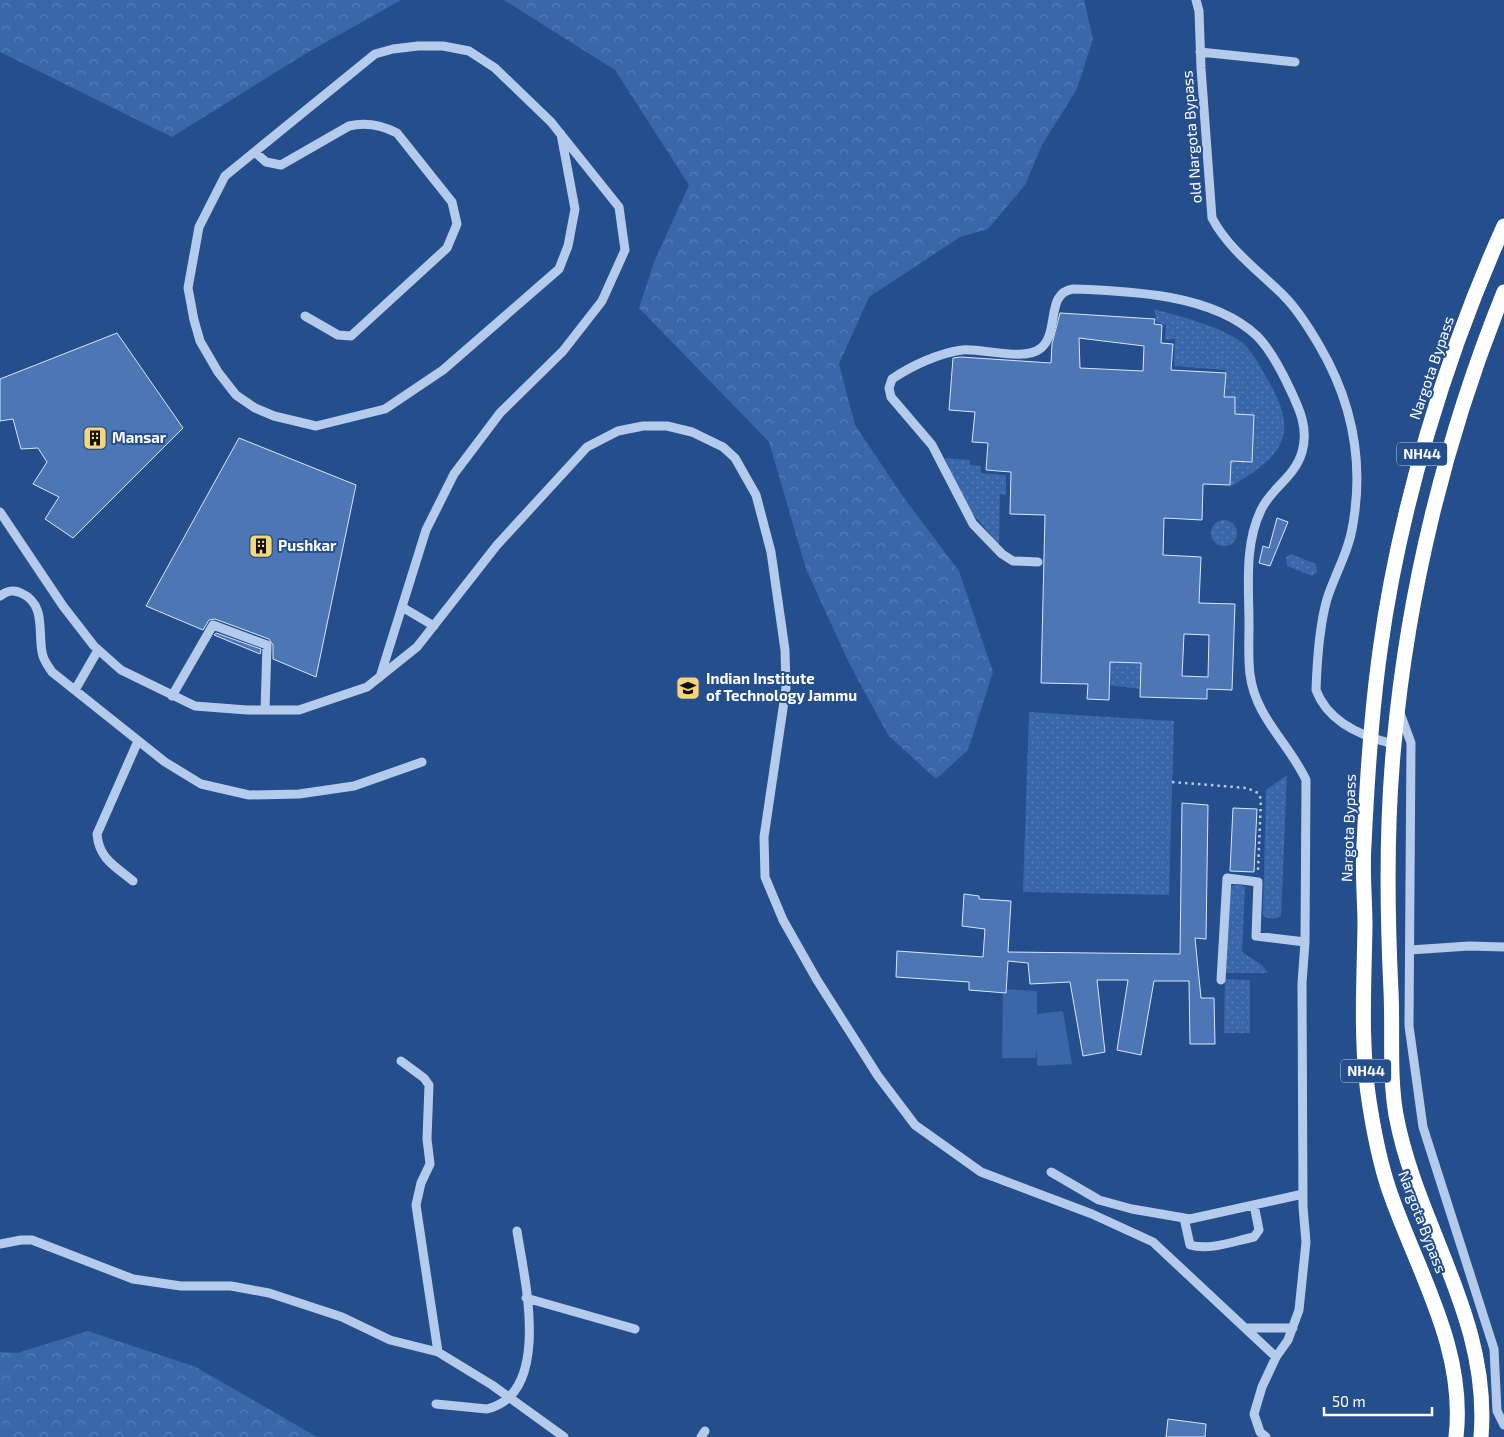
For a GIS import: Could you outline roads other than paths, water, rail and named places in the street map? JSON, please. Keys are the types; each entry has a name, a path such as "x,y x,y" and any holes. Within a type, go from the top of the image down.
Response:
{"highway":[{"name":"Nargota Bypass","path":"1456,1437 1457,1400 1448,1348 1432,1295 1392,1199 1377,1146 1369,1103 1364,1030 1363,848 1375,692 1388,600 1414,482 1456,350 1504,226"},
{"name":"Nargota Bypass","path":"1481,1437 1480,1376 1471,1332 1462,1301 1406,1158 1396,1112 1392,1076 1389,907 1394,744 1417,590 1439,491 1462,411 1504,292"}],"street":[{"name":"old Nargota Bypass","path":"1196,0 1199,11 1200,52 1212,218 1218,229 1235,250 1285,296 1297,311 1327,359 1350,414 1358,481 1353,525 1346,553 1324,611 1316,690 1320,699 1336,718 1371,738 1394,744"},
{"path":"380,677 426,530 454,474 500,413 563,351 602,301 625,250 619,207 561,134 495,68 470,51 418,46 393,49 375,54 254,152 225,176 199,227 188,288 194,320 200,341 218,372 236,395 254,408 274,416 316,426 385,409 442,370 559,268 568,246 575,209 561,134"},
{"path":"1200,52 1295,62"},
{"path":"254,152 266,162 281,165 349,126 362,123 381,126 397,133 452,202 457,224 447,248 351,336 338,335 306,316"},
{"path":"1038,562 1013,561 1002,554 973,524 932,445 892,396 889,388 892,379 950,352 965,350 1015,354 1041,348 1049,336 1059,296 1064,290 1132,291 1201,305 1240,322 1258,336 1286,381 1302,415 1304,438 1295,470 1262,507 1256,519 1248,562 1250,674 1255,698 1264,718 1297,761 1306,780 1305,942 1302,983 1303,1194 1306,1242 1299,1310 1288,1340 1276,1357 1262,1387 1254,1414 1260,1432 1266,1437"},
{"path":"0,512 63,606 98,650 121,670 195,706 299,710 367,687 417,647 497,545 587,447 618,431 644,426 667,426 692,432 722,447 734,458 756,495 771,552 785,650 786,688 764,838 765,877 783,920 817,980 878,1076 915,1125 981,1172 1092,1214 1152,1242 1276,1357"},
{"path":"0,596 9,590 18,591 32,600 42,632 42,651 45,661 52,672 138,742 165,762 201,784 249,795 299,794 354,786 422,762"},
{"path":"402,607 434,626"},
{"path":"172,696 213,625 267,645 265,710"},
{"path":"75,690 98,650"},
{"path":"1399,701 1411,743 1409,1026 1423,1127 1494,1349 1497,1411 1504,1425"},
{"path":"133,881 106,859 98,846 98,834 138,742"},
{"path":"1221,980 1227,878 1258,882 1256,936 1305,942"},
{"path":"1410,950 1469,946 1504,947"},
{"path":"401,1061 424,1078 429,1085 427,1139 430,1164 420,1183 416,1206 438,1352"},
{"path":"1051,1172 1099,1200 1132,1209 1190,1219 1303,1194"},
{"path":"1184,1218 1190,1245 1197,1247 1217,1246 1254,1237 1259,1230 1254,1205"},
{"path":"436,1404 487,1409 494,1407 509,1396 524,1370 530,1352 530,1331 517,1231"},
{"path":"0,1244 32,1240 103,1269 133,1278 163,1284 231,1286 260,1290 342,1317 390,1340 438,1352 509,1396 564,1437"},
{"path":"526,1298 635,1329"},
{"path":"1245,1328 1293,1328"}],"place":[{"name":"Mansar","path":"95,438"},
{"name":"Pushkar","path":"261,546"},
{"name":"Indian Institute of Technology Jammu","path":"688,688"}]}
